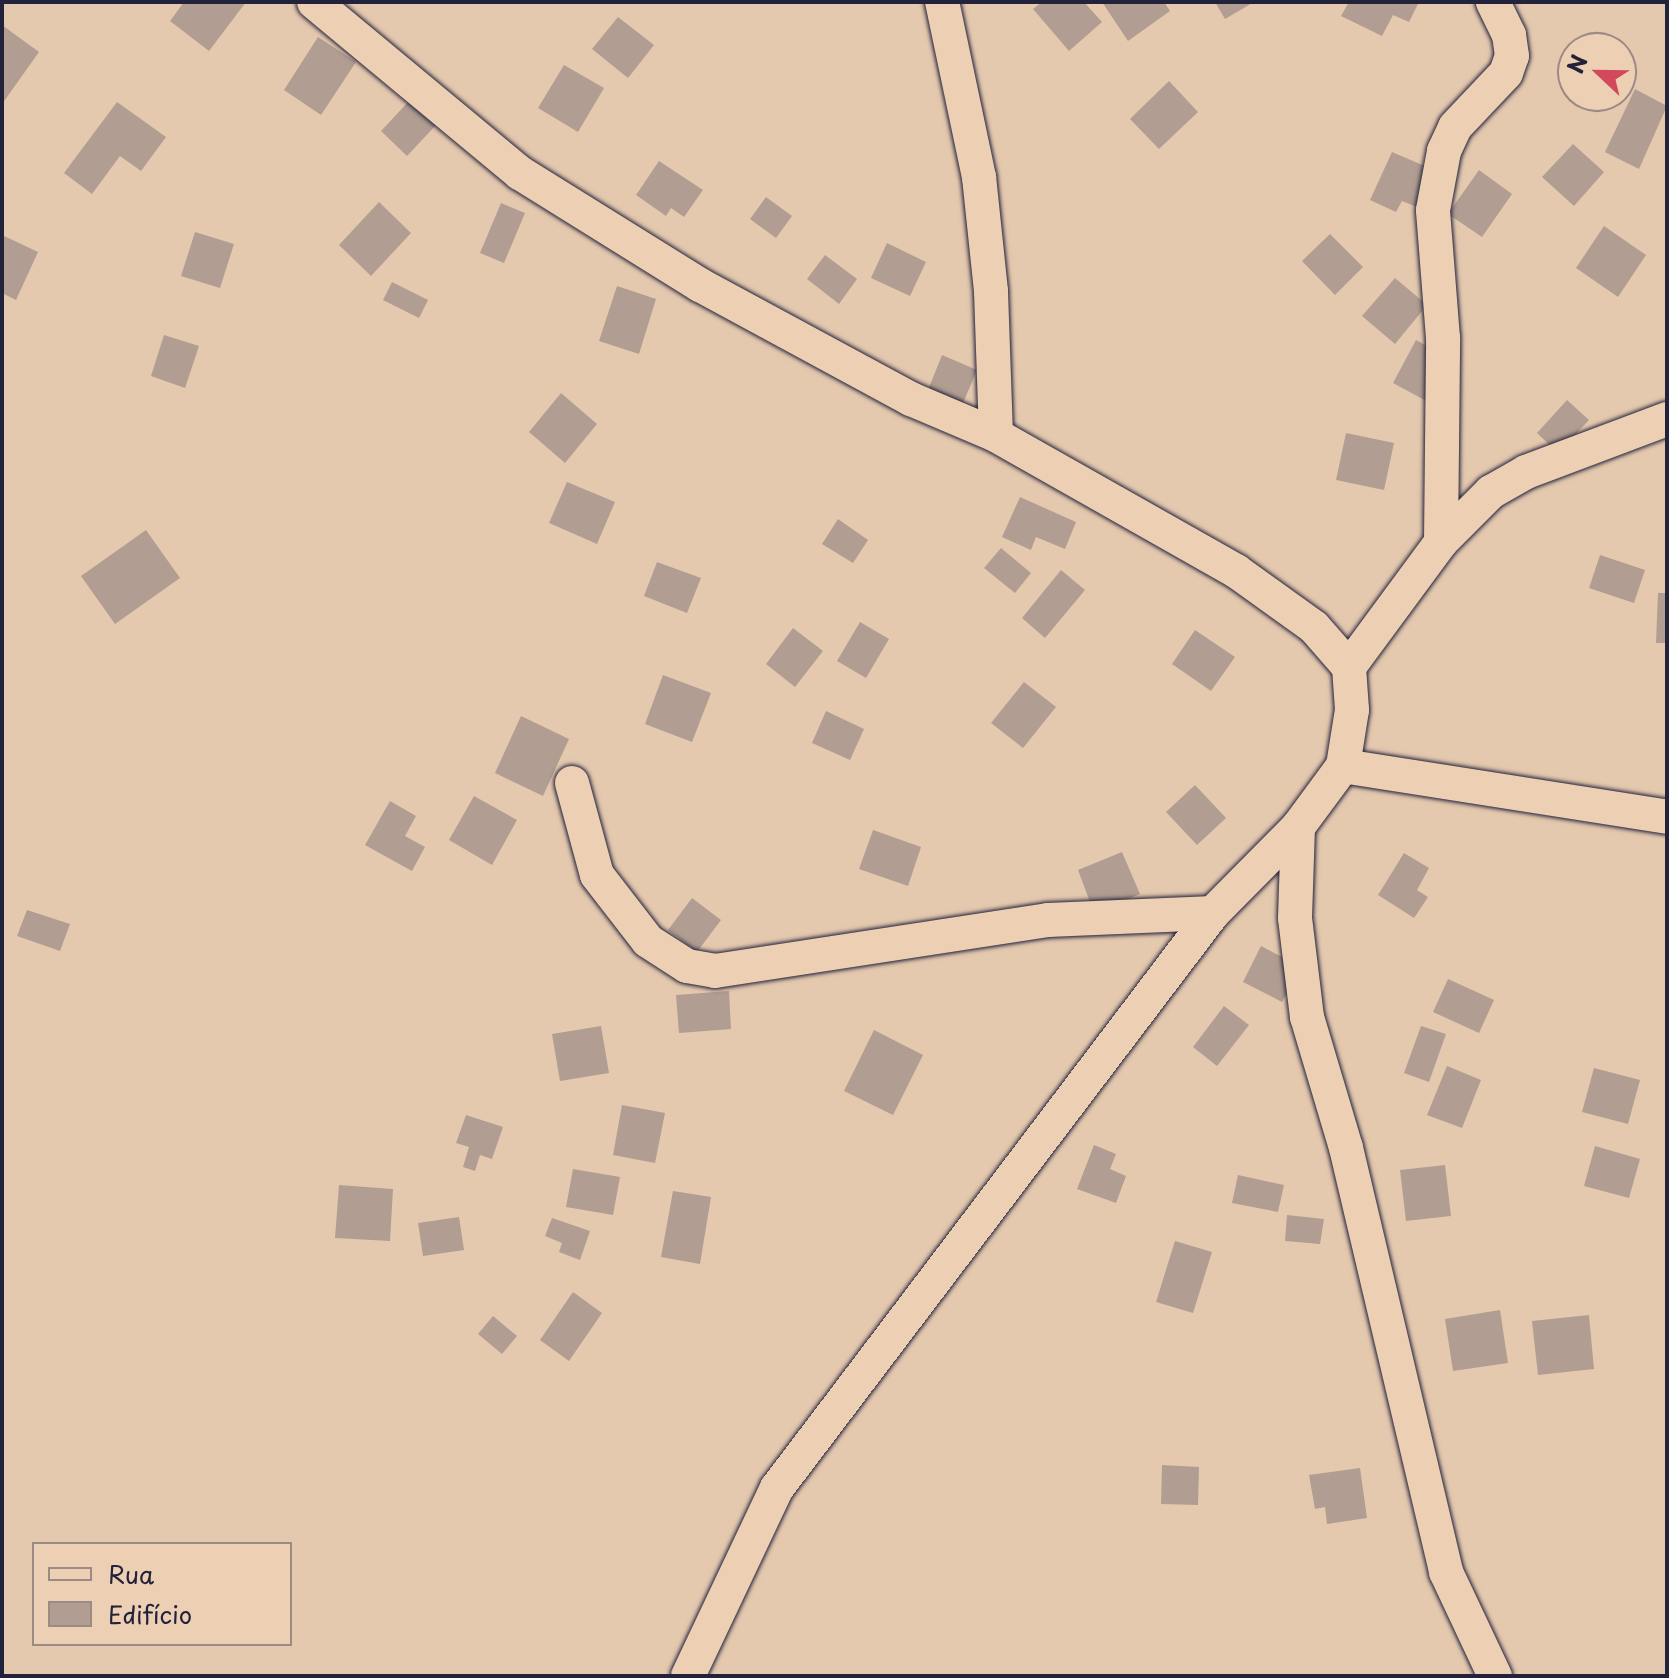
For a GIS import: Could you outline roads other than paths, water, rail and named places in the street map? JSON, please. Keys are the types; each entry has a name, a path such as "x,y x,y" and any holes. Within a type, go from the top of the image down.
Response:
{"street":[{"path":"314,2 520,173 700,285 911,399 996,435 1236,571 1314,627 1349,667 1352,710 1343,766 1298,827 1213,913 777,1488 688,1676"},
{"path":"942,2 979,177 991,291 996,435"},
{"path":"1441,542 1443,338 1433,210 1440,166 1455,127 1506,73 1512,56 1509,35 1493,2"},
{"path":"1349,667 1441,542 1491,492 1526,472 1667,419"},
{"path":"1343,766 1667,817"},
{"path":"572,783 597,875 648,941 665,955 701,969 715,971 1048,920 1213,913"},
{"path":"1298,827 1295,918 1307,1017 1346,1148 1446,1572 1495,1676"}]}
